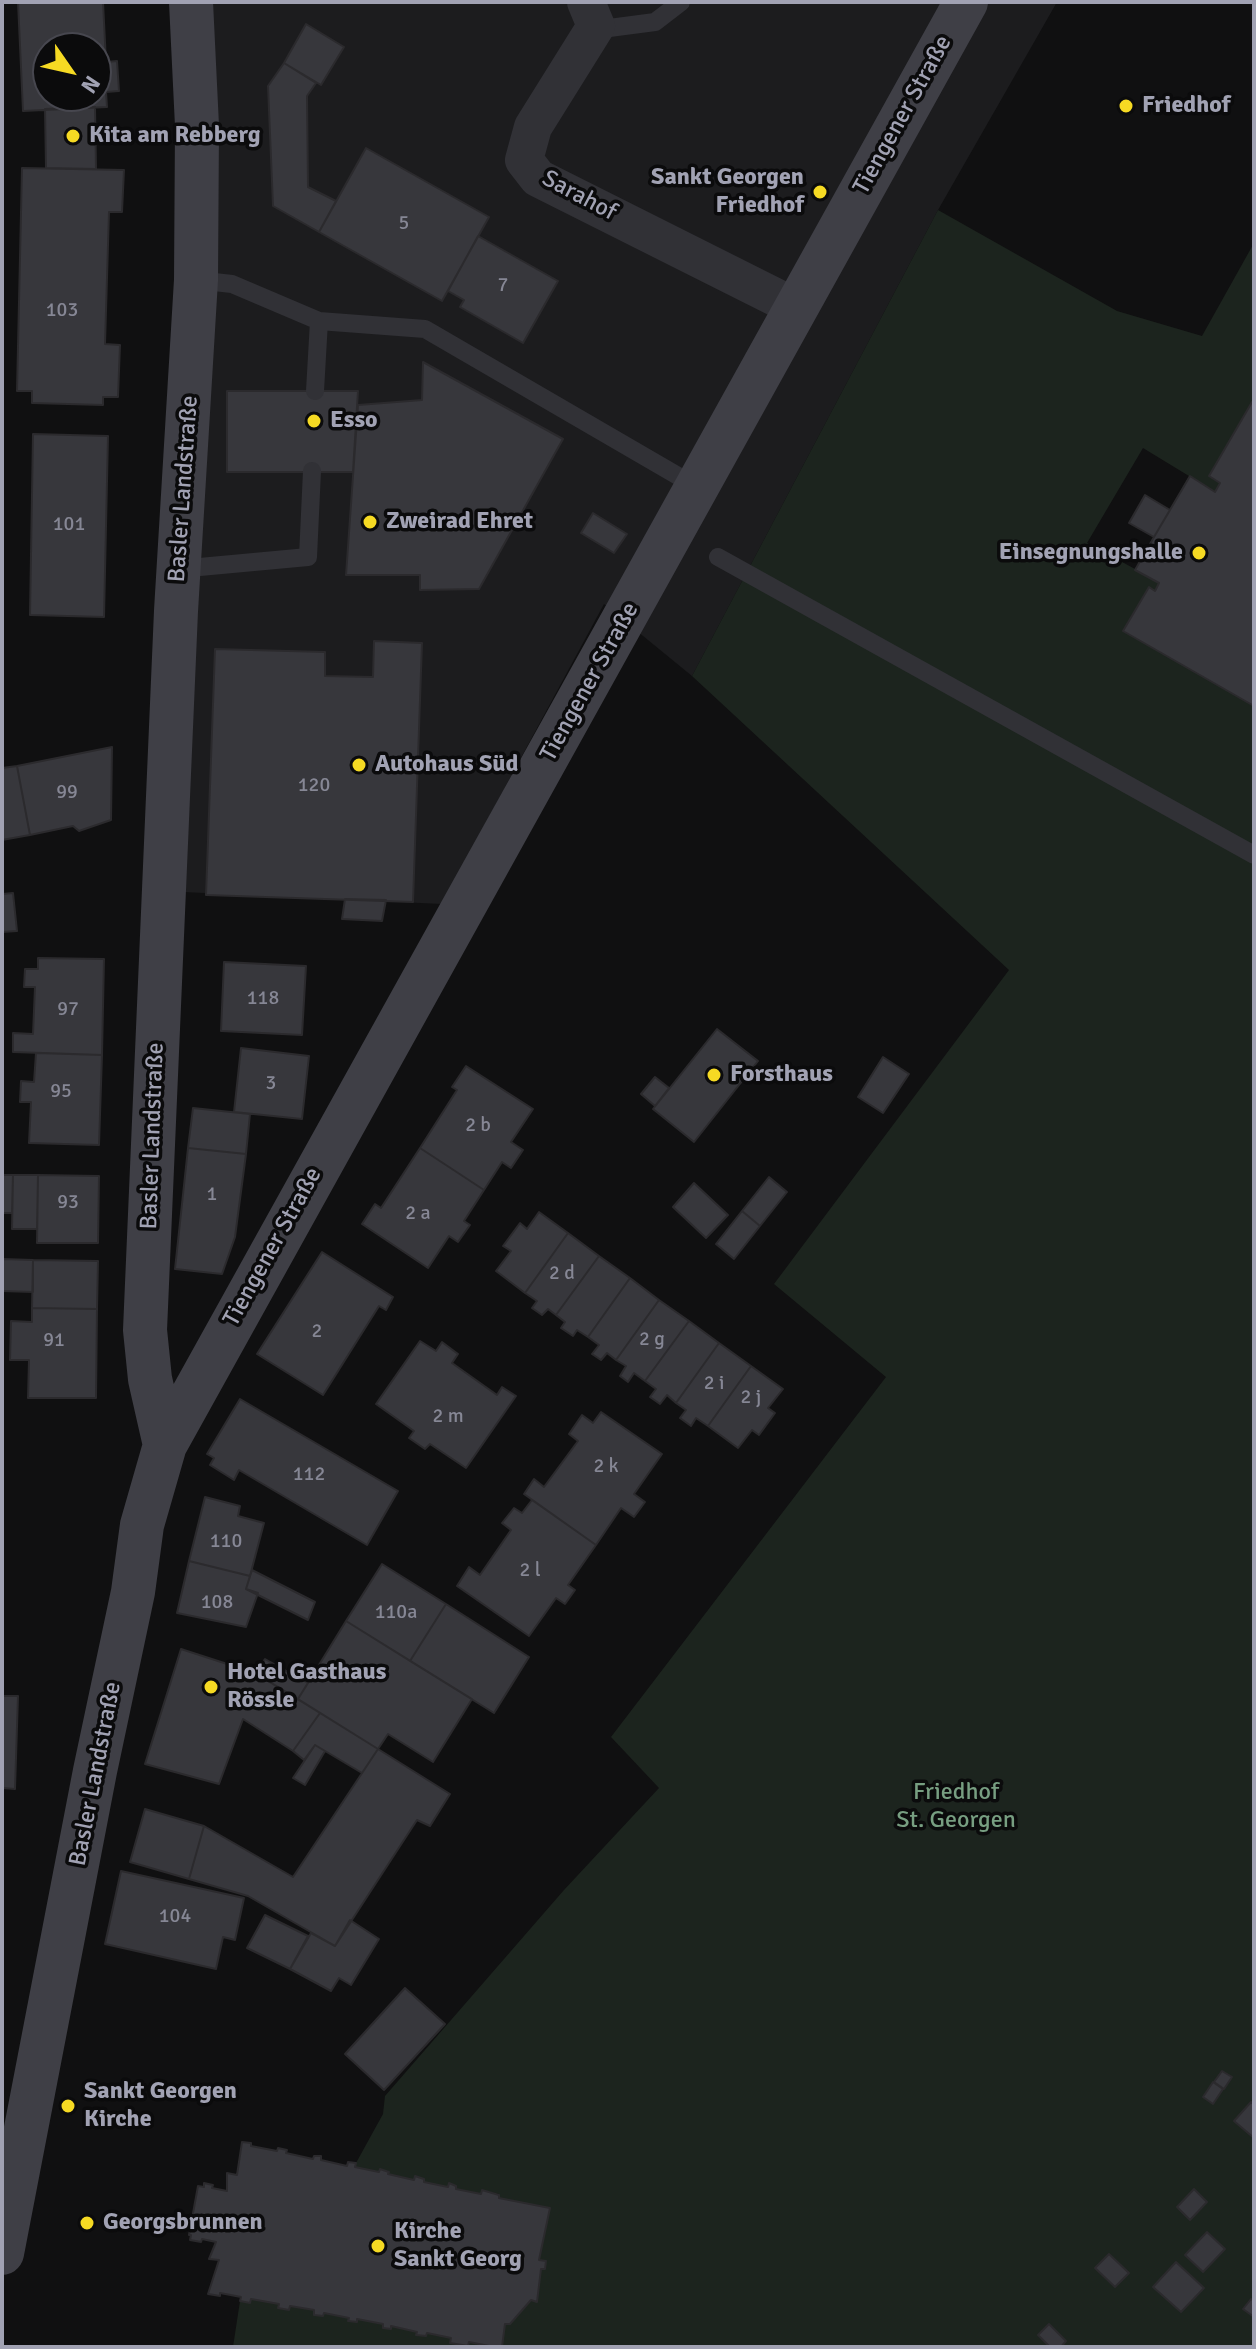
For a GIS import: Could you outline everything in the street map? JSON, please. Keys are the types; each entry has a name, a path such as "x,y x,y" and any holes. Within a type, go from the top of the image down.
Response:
{"street":[{"name":"Basler Landstraße","path":"2,2253 10,2179 133,1592 142,1525 165,1445 150,1379 145,1330 178,569 196,280 197,126 191,2"},
{"name":"Tiengener Straße","path":"165,1445 966,2"},
{"name":"Sarahof","path":"590,16 533,127 524,160 538,178 797,308"}],"lane":[{"path":"590,16 655,22 681,2"},
{"path":"196,280 232,284 319,321 425,329 697,487"},
{"path":"315,391 319,321"},
{"path":"178,569 308,557 312,471"},
{"path":"718,557 1254,855"}],"shaded area":[{"path":"206,2 1057,2 938,210 692,676 604,604 442,904 183,892 218,234"}],"green space":[{"name":"Friedhof St. Georgen","path":"938,210 1117,311 1202,336 1254,243 1254,2347 502,2347 505,2324 510,2324 531,2300 537,2301 545,2261 539,2260 550,2208 499,2198 499,2194 482,2190 481,2194 456,2189 449,2183 448,2187 424,2182 424,2179 415,2176 414,2180 380,2169 379,2172 355,2167 383,2114 385,2096 564,1890 659,1788 611,1737 886,1377 774,1284 1009,970 692,676","holes":["1143,448 1189,476 1135,569 1087,543"]},
{"path":"251,2299 279,2304 279,2308 288,2310 290,2306 314,2310 314,2315 323,2316 324,2313 349,2318 349,2321 356,2322 357,2319 383,2324 383,2328 390,2329 391,2326 417,2332 417,2335 426,2336 427,2333 451,2338 451,2343 467,2346 469,2342 494,2347 233,2347 240,2301 250,2303"}],"building":[{"path":"18,2 103,2 104,32 32,32 32,111 23,111"},
{"path":"306,24 344,47 321,85 284,63"},
{"path":"112,61 117,61 119,91 112,92"},
{"path":"284,63 316,83 307,96 308,187 336,201 319,232 273,206 268,86"},
{"path":"45,112 95,112 96,169 46,168"},
{"path":"366,148 489,217 442,301 319,232"},
{"path":"22,168 124,170 122,212 109,212 105,344 120,345 118,397 103,397 103,405 32,403 32,391 17,391"},
{"path":"478,236 558,281 523,343 460,307 464,300 448,291"},
{"path":"423,362 563,439 479,589 420,590 420,575 346,575 358,405 422,400"},
{"path":"227,391 358,391 353,472 227,472"},
{"name":"Einsegnungshalle","path":"1252,402 1254,706 1123,631 1149,587 1155,591 1159,583 1135,570 1190,476 1215,492 1220,483 1209,476"},
{"path":"33,434 108,436 104,617 30,615"},
{"path":"1145,495 1170,510 1154,537 1129,523"},
{"path":"593,513 627,534 614,553 581,533"},
{"path":"374,641 422,643 413,902 206,895 215,649 325,652 325,676 373,677"},
{"path":"112,747 111,820 79,831 73,826 30,835 17,766"},
{"path":"17,766 30,835 2,840 2,768"},
{"path":"13,893 17,931 2,932 2,894"},
{"path":"345,899 386,900 382,921 342,919"},
{"path":"38,958 104,959 102,1055 13,1052 13,1033 33,1034 35,987 24,987 25,969 38,969"},
{"path":"224,962 306,966 302,1035 221,1031"},
{"name":"Forsthaus","path":"717,1029 758,1061 694,1142 653,1109"},
{"path":"241,1048 309,1056 302,1119 234,1112"},
{"path":"36,1053 102,1055 99,1145 29,1143 31,1102 20,1102 21,1081 34,1082"},
{"path":"883,1057 909,1074 883,1113 858,1097"},
{"path":"466,1066 533,1109 511,1142 523,1150 511,1168 502,1162 484,1190 420,1148 457,1090 452,1087"},
{"path":"655,1077 669,1088 655,1106 641,1094"},
{"path":"193,1108 250,1114 246,1154 188,1148"},
{"path":"188,1148 246,1154 235,1237 222,1274 175,1269"},
{"path":"420,1148 484,1190 464,1221 470,1225 458,1242 449,1236 428,1268 362,1224 375,1204 381,1208"},
{"path":"2,1175 13,1175 12,1213 2,1213"},
{"path":"13,1175 38,1175 37,1229 12,1229"},
{"path":"38,1175 99,1176 98,1243 37,1243"},
{"path":"769,1177 787,1192 760,1226 742,1211"},
{"path":"694,1183 728,1215 706,1238 673,1207"},
{"path":"742,1211 760,1226 734,1259 716,1244"},
{"path":"539,1212 568,1233 525,1293 496,1271 511,1251 503,1246 520,1223 527,1229"},
{"path":"568,1233 599,1256 556,1315 548,1309 542,1315 532,1308 537,1301 525,1293"},
{"path":"322,1252 393,1297 386,1310 379,1306 323,1395 257,1354"},
{"path":"599,1256 630,1278 588,1337 577,1330 573,1336 561,1328 565,1322 556,1315"},
{"path":"2,1259 33,1260 33,1292 2,1291"},
{"path":"33,1260 98,1261 97,1309 32,1308"},
{"path":"630,1278 659,1300 616,1360 607,1353 601,1360 592,1354 599,1345 588,1337"},
{"path":"659,1300 689,1321 645,1381 634,1373 628,1382 620,1376 626,1366 616,1360"},
{"path":"32,1308 97,1309 96,1398 28,1398 29,1360 10,1360 11,1321 32,1322"},
{"path":"689,1321 719,1343 676,1403 667,1395 660,1404 650,1397 656,1389 645,1381"},
{"path":"420,1341 436,1351 442,1342 458,1354 452,1363 497,1395 502,1387 516,1396 466,1468 430,1444 425,1449 409,1438 414,1431 376,1404"},
{"path":"719,1343 751,1366 708,1426 696,1418 691,1426 680,1418 686,1410 676,1403"},
{"path":"751,1366 783,1389 768,1408 775,1413 759,1435 752,1430 738,1448 708,1426"},
{"path":"240,1399 398,1491 367,1545 239,1470 234,1480 210,1465 214,1458 207,1454"},
{"path":"601,1412 662,1454 634,1494 645,1502 634,1517 621,1508 596,1545 524,1494 534,1479 544,1487 578,1441 569,1434 582,1415 593,1423"},
{"path":"205,1497 240,1506 238,1516 264,1523 250,1576 189,1561"},
{"path":"532,1500 596,1545 568,1585 575,1590 565,1604 556,1598 529,1636 457,1586 469,1567 480,1575 511,1530 502,1523 514,1508 522,1513"},
{"path":"189,1561 250,1576 246,1589 258,1593 246,1627 177,1613"},
{"path":"382,1564 446,1604 410,1661 346,1621"},
{"path":"252,1570 315,1602 308,1620 246,1589"},
{"path":"446,1604 529,1657 494,1713 410,1661"},
{"path":"346,1621 472,1699 433,1762 388,1734 378,1749 298,1699"},
{"path":"181,1649 255,1673 320,1713 293,1751 243,1719 219,1784 145,1764"},
{"path":"265,1659 308,1683 298,1699 255,1673"},
{"path":"2,1696 18,1696 15,1789 2,1788"},
{"path":"320,1713 378,1749 362,1773 315,1745 304,1760 293,1751"},
{"path":"315,1745 325,1751 305,1785 293,1778"},
{"path":"378,1749 450,1794 430,1826 417,1820 335,1946 248,1896 189,1879 204,1826 293,1877"},
{"path":"145,1809 204,1826 189,1879 130,1862"},
{"path":"121,1871 244,1898 235,1940 223,1937 216,1969 105,1944"},
{"path":"265,1915 308,1936 290,1969 247,1948"},
{"path":"350,1920 379,1939 351,1985 339,1978 331,1991 290,1969 311,1933 335,1946"},
{"path":"405,1988 445,2024 384,2090 345,2054"},
{"path":"1222,2071 1232,2077 1224,2089 1214,2082"},
{"path":"1213,2082 1223,2089 1213,2104 1203,2097"},
{"path":"1251,2102 1254,2105 1254,2138 1234,2121"},
{"name":"Kirche Sankt Georg","path":"242,2142 277,2151 278,2148 287,2150 286,2153 313,2159 314,2156 321,2156 321,2160 347,2166 348,2162 356,2163 355,2167 379,2172 380,2169 414,2180 415,2176 424,2179 424,2182 448,2187 449,2183 456,2189 481,2194 482,2190 499,2195 499,2198 550,2208 539,2260 546,2261 545,2269 541,2269 537,2302 531,2300 510,2324 505,2324 502,2347 494,2347 469,2342 468,2346 450,2343 451,2338 427,2333 426,2336 416,2335 417,2332 391,2326 391,2329 383,2328 383,2324 357,2319 357,2322 348,2321 349,2318 324,2313 323,2316 314,2315 314,2310 290,2306 289,2310 278,2308 279,2304 251,2299 250,2303 240,2301 241,2297 208,2294 219,2260 209,2259 216,2242 190,2240 198,2186 204,2187 204,2183 227,2191 227,2173 237,2175"},
{"path":"1194,2189 1207,2202 1190,2220 1177,2207"},
{"path":"1207,2232 1225,2249 1203,2272 1185,2255"},
{"path":"1109,2254 1129,2273 1115,2287 1095,2268"},
{"path":"1176,2262 1204,2288 1181,2312 1153,2287"},
{"path":"1251,2299 1254,2301 1254,2317 1243,2309"},
{"path":"1049,2324 1066,2341 1061,2347 1050,2347 1038,2335"}],"place":[{"name":"Friedhof","path":"1126,106"},
{"name":"Kita am Rebberg","path":"73,136"},
{"name":"Sankt Georgen Friedhof","path":"820,192"},
{"name":"Esso","path":"314,421"},
{"name":"Zweirad Ehret","path":"370,522"},
{"name":"Einsegnungshalle","path":"1199,553"},
{"name":"Autohaus Süd","path":"359,765"},
{"name":"Forsthaus","path":"714,1075"},
{"name":"Hotel Gasthaus Rössle","path":"211,1687"},
{"name":"Sankt Georgen Kirche","path":"68,2106"},
{"name":"Georgsbrunnen","path":"87,2223"},
{"name":"Kirche Sankt Georg","path":"378,2246"}]}
